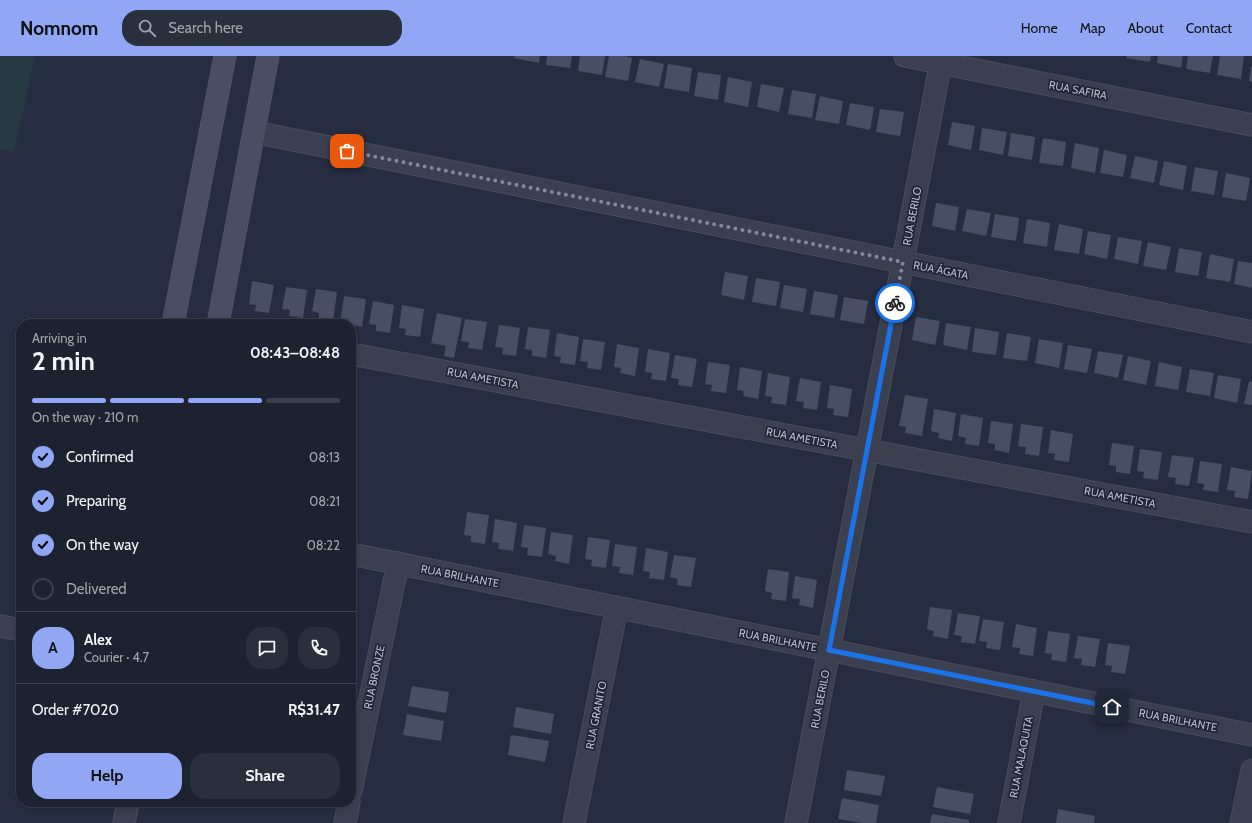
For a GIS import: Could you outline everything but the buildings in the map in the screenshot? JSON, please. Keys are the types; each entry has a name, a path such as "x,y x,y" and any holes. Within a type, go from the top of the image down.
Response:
{"street":[{"path":"175,319 225,56"},
{"path":"219,319 268,56"},
{"name":"RUA SAFIRA","path":"905,56 942,60 1252,125"},
{"name":"RUA BERILO","path":"796,823 942,60"},
{"name":"RUA ÁGATA","path":"254,132 1252,332"},
{"name":"RUA AMETISTA","path":"356,355 1252,522"},
{"name":"RUA BRILHANTE","path":"356,555 1252,735"},
{"name":"RUA BRONZE","path":"356,767 398,563"},
{"name":"RUA GRANITO","path":"574,823 617,607"},
{"path":"0,626 16,629"},
{"name":"RUA MALAQUITA","path":"1009,823 1034,691"},
{"path":"1241,823 1252,770"},
{"path":"124,823 127,807"},
{"path":"344,823 348,807"}],"shaded area":[{"path":"0,56 35,56 14,152 0,149"}],"way so far":[{"path":"347,151 903,262 895,303"}],"route":[{"path":"895,303 829,650 1112,707"}]}
